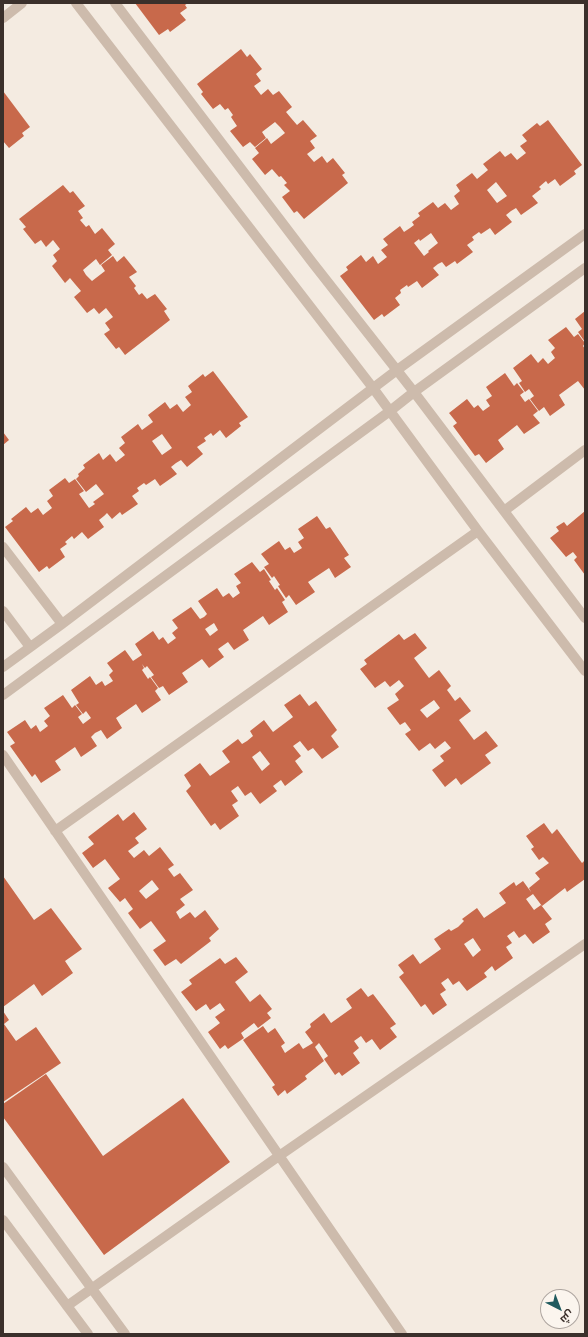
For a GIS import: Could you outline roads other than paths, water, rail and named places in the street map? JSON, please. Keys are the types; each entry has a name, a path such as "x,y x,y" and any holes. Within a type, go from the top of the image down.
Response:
{"street":[{"path":"3,18 22,3"},
{"path":"76,3 373,388 478,531 585,671"},
{"path":"115,3 317,268 414,392 585,618"},
{"path":"3,667 397,370 585,234"},
{"path":"3,695 585,268"},
{"path":"504,511 585,450"},
{"path":"55,831 478,531"},
{"path":"3,547 62,624"},
{"path":"3,610 30,647"},
{"path":"3,755 402,1334"},
{"path":"67,1306 279,1156 585,944"},
{"path":"3,1167 125,1334"},
{"path":"3,1220 88,1334"}]}
